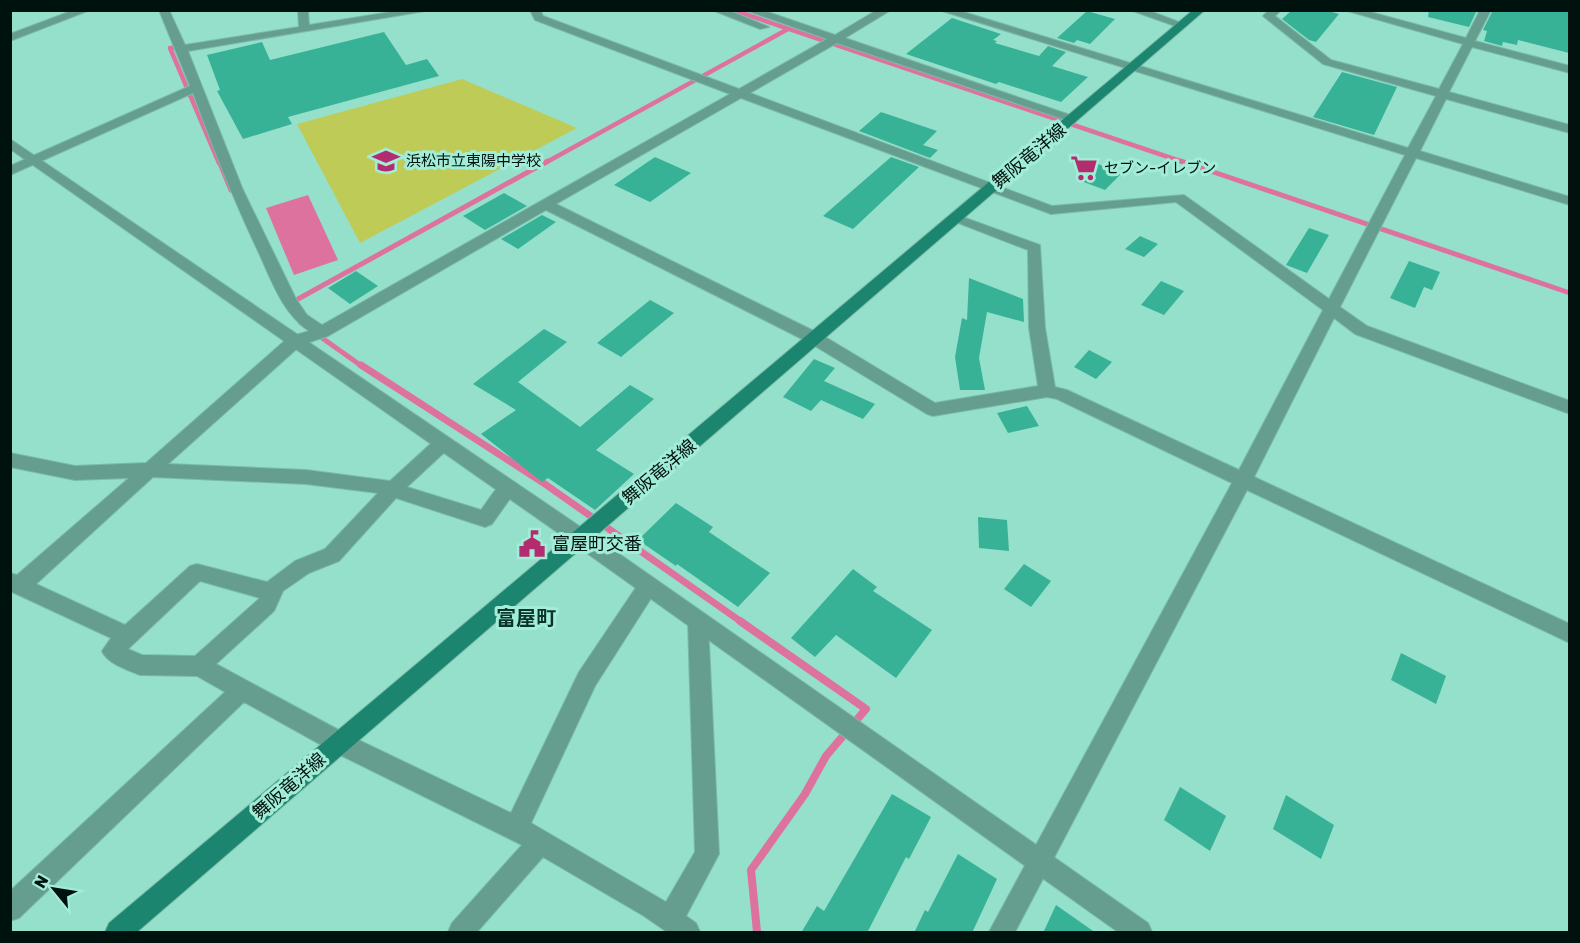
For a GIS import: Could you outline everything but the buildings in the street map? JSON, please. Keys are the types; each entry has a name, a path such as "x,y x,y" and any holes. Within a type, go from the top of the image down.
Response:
{"main road":[{"name":"舞阪竜洋線","path":"118,933 1200,10"}],"street":[{"path":"10,38 85,10"},
{"path":"164,10 182,49 236,190 289,301 302,319 322,332"},
{"path":"303,10 304,29"},
{"path":"182,49 426,10"},
{"path":"536,10 539,18 1051,210 1179,198 1361,330 1569,408"},
{"path":"717,10 822,47"},
{"path":"750,10 1069,121"},
{"path":"128,636 15,583 295,341 322,332 886,10"},
{"path":"944,10 1569,201"},
{"path":"1135,10 1182,25"},
{"path":"1276,10 1268,15 1327,62 1569,129"},
{"path":"1349,10 1569,70"},
{"path":"1002,933 1243,480 1486,10"},
{"path":"10,171 197,87"},
{"path":"10,142 581,538 1139,933"},
{"path":"544,204 816,339 933,410 1047,391 1061,394 1569,634"},
{"path":"955,219 1035,248 1037,328 1047,391"},
{"path":"199,666 267,604 276,585 302,567 332,555 393,489 443,443"},
{"path":"10,460 75,472 147,470 306,477 393,489 485,519 508,488"},
{"path":"271,592 197,572 112,651 140,665 199,666 340,742 541,841 653,907 678,926 707,854 698,622"},
{"path":"516,828 587,679 648,586"},
{"path":"10,909 242,690"},
{"path":"461,933 541,841"}],"green space":[{"path":"462,79 577,128 360,243 297,124"}],"shaded area":[{"path":"308,195 338,260 294,275 266,208"}],"waterway":[{"path":"733,10 1186,163"},
{"path":"545,163 788,29"},
{"path":"182,47 170,48 219,163"},
{"path":"219,161 231,190"},
{"path":"289,304 548,161"},
{"path":"1181,161 1570,293"},
{"path":"301,323 363,367"},
{"path":"361,365 542,482 743,623"},
{"path":"740,621 866,709 826,756 805,794 751,870 757,932"}],"place":[{"name":"浜松市立東陽中学校","path":"386,161"},
{"name":"セブン-イレブン","path":"1084,168"},
{"name":"富屋町交番","path":"532,544"}],"district":[{"name":"富屋町","path":"526,618"}]}
